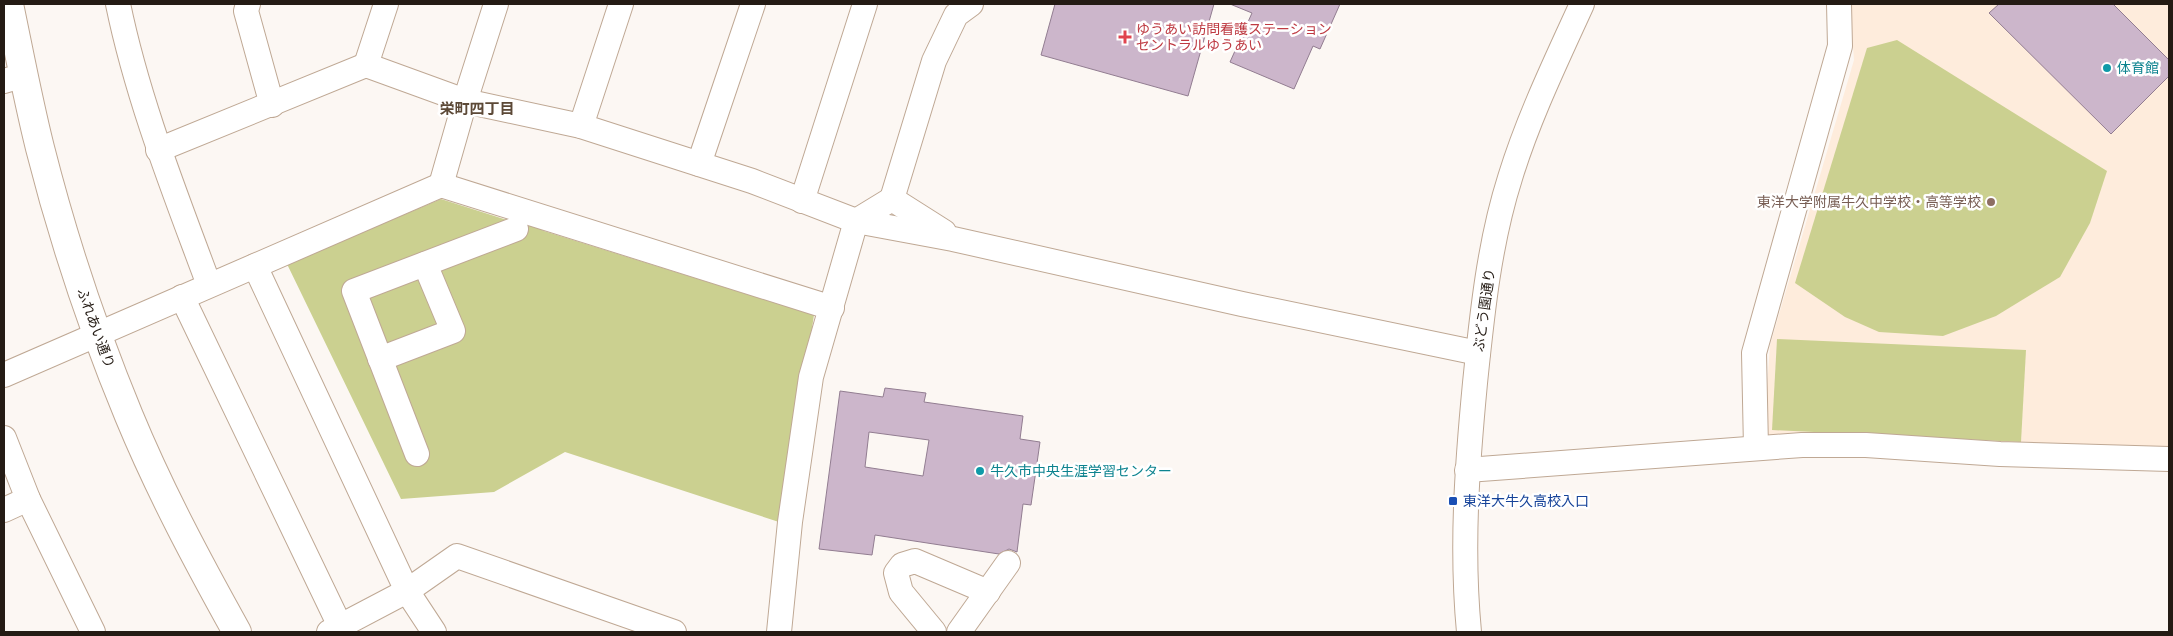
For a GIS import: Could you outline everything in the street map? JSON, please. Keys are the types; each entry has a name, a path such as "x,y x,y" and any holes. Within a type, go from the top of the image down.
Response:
{"main road":[{"name":"ふれあい通り","path":"9,4 14,78 40,147 65,236 98,335 129,417 164,494 237,632"}],"street":[{"path":"118,4 129,54 158,150 210,286"},
{"path":"248,4 246,11 272,105"},
{"path":"366,65 386,4"},
{"path":"440,185 464,100 496,4"},
{"path":"580,126 621,4"},
{"path":"699,164 753,4"},
{"path":"802,201 865,4"},
{"path":"779,632 790,522 811,377 856,222 892,199 934,62 956,15 971,4"},
{"name":"ぶどう園通り","path":"1469,632 1465,569 1467,470 1478,353 1488,282 1509,179 1554,66 1582,4"},
{"path":"1756,448 1754,353 1840,46 1839,4"},
{"path":"158,150 366,65 464,100 580,126 699,164 752,181 856,222 953,239 1242,304 1478,353"},
{"path":"4,375 440,185 832,308"},
{"path":"892,199 953,239"},
{"path":"417,454 354,291 516,229"},
{"path":"380,358 453,331 424,264"},
{"path":"255,266 407,591 434,632"},
{"path":"182,297 334,629 407,591 457,556 648,628 674,632"},
{"path":"4,438 28,499 93,632"},
{"path":"1467,470 1802,445 1866,445 2000,454 2169,459"},
{"path":"4,510 28,499"},
{"path":"934,632 902,592 896,574 902,565 915,561 988,592"},
{"path":"959,632 1008,563"}],"shaded area":[{"name":"東洋大学附属牛久中学校・高等学校","path":"1850,4 2169,4 2169,449 1771,439 1764,429 1770,345 1854,60"}],"green space":[{"path":"1897,40 2107,171 2090,223 2060,277 1996,316 1943,336 1879,332 1845,317 1795,283 1867,48"},
{"path":"441,199 507,220 520,217 544,231 814,315 782,523 565,452 494,492 401,499 287,264"},
{"path":"1777,339 2026,350 2021,442 1772,430"}],"building":[{"name":"ゆうあい訪問看護ステーション セントラルゆうあい","path":"1055,4 1214,4 1188,96 1041,55"},
{"path":"1230,4 1340,4 1320,49 1313,46 1294,89 1230,62 1252,13"},
{"name":"体育館","path":"1999,4 2113,4 2169,60 2169,76 2111,134 1989,13"},
{"name":"牛久市中央生涯学習センター","path":"885,388 926,393 924,402 1023,416 1020,439 1040,442 1031,505 1023,504 1017,552 1009,549 999,554 875,535 872,555 819,549 840,391 883,397","holes":["869,432 929,440 923,476 865,467"]}],"place":[{"name":"ゆうあい訪問看護ステーション セントラルゆうあい","path":"1125,37"},
{"name":"体育館","path":"2107,68"},
{"name":"東洋大学附属牛久中学校・高等学校","path":"1991,202"},
{"name":"牛久市中央生涯学習センター","path":"980,471"},
{"name":"東洋大牛久高校入口","path":"1453,501"}],"district":[{"name":"栄町四丁目","path":"477,109"}]}
